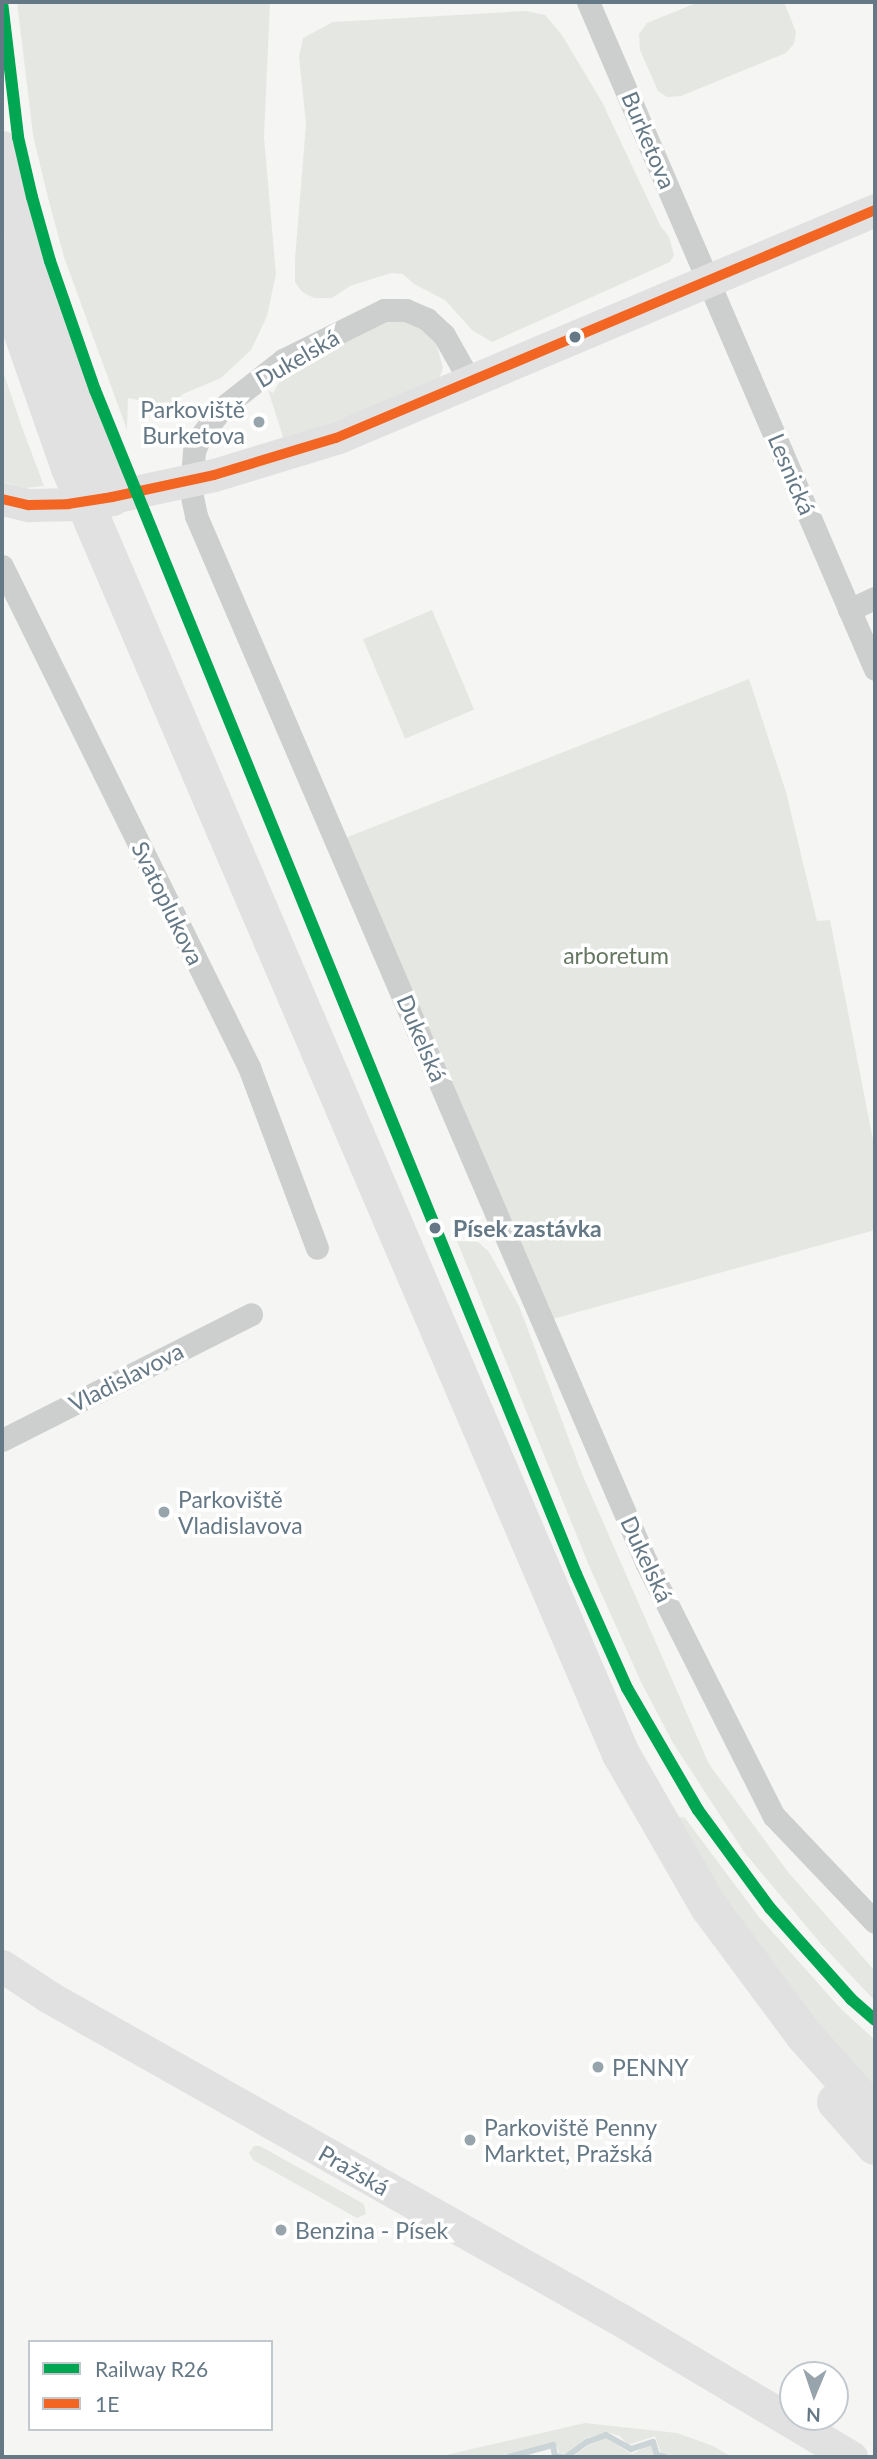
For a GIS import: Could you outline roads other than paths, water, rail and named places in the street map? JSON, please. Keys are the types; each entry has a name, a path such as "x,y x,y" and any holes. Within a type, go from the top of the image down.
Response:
{"highway":[{"path":"2,150 43,305 77,409 112,497"},
{"path":"2,254 17,317 70,468 621,1754 709,1907 804,2035 875,2114"},
{"path":"2,328 44,447 282,1020 479,1481 609,1772 660,1868 723,1965 803,2066 875,2146"}],"street":[{"name":"Burketova","path":"588,2 709,279"},
{"path":"10,506 68,504 112,497 214,475 336,438 875,210"},
{"name":"Lesnická","path":"709,279 875,669"},
{"name":"Dukelská","path":"471,383 443,335 427,319 406,310 384,310 283,360 222,408 200,437 194,452 191,492 196,516 646,1562 774,1816 875,1922"},
{"name":"Svatoplukova","path":"2,566 249,1067 317,1248"},
{"path":"849,610 875,598"},
{"name":"Vladislavova","path":"2,1440 251,1314"},
{"name":"Pražská","path":"2,1966 80,2015 621,2320 851,2457"}],"waterway":[{"path":"566,2457 587,2442 606,2435 631,2449 653,2442 657,2455 666,2457"},
{"path":"509,2457 553,2445 555,2456 562,2457"}],"rail line":[{"name":"R26","path":"2,2 18,137 32,197 50,261 95,390 576,1574 627,1688 698,1810 770,1908 851,1999 875,2020"}],"place":[{"name":"Parkoviště Burketova","path":"259,422"},
{"name":"Písek zastávka","path":"435,1228"},
{"name":"Parkoviště Vladislavova","path":"164,1512"},
{"name":"PENNY","path":"598,2067"},
{"name":"Parkoviště Penny Marktet, Pražská","path":"470,2140"},
{"name":"Benzina - Písek","path":"281,2230"}],"park label":[{"name":"arboretum","path":"616,955"}]}
